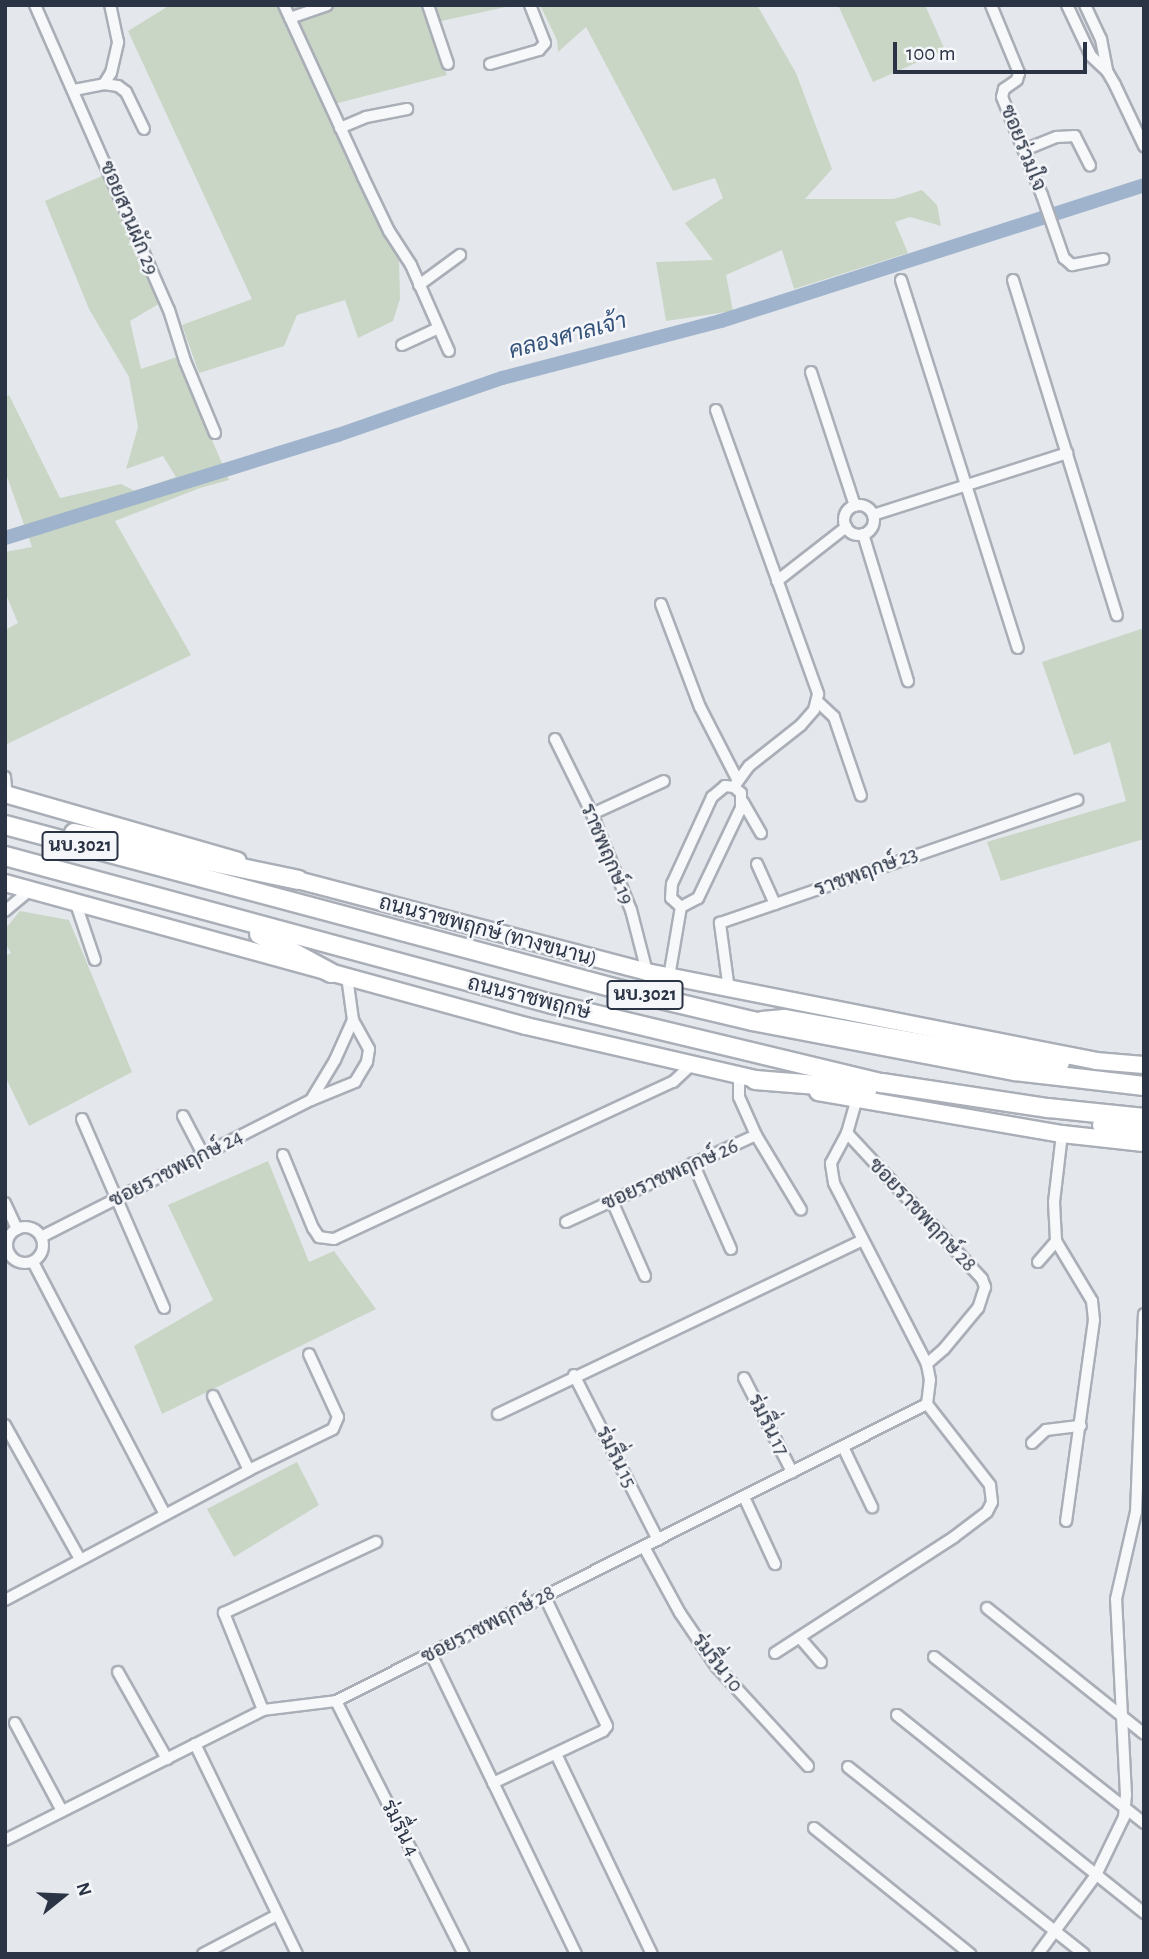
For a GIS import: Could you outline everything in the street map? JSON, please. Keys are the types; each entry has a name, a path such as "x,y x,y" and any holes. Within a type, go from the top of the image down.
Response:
{"main road":[{"name":"ถนนราชพฤกษ์ (ทางขนาน)","path":"6,795 184,843 298,880 647,972 1110,1069 1144,1065"},
{"path":"5,818 298,880"},
{"name":"ถนนราชพฤกษ์","path":"5,825 522,964 752,1021 1015,1071 1144,1086"},
{"name":"ถนนราชพฤกษ์","path":"5,856 666,1033 937,1098 1144,1118"},
{"path":"5,883 526,1027 690,1066 747,1078 859,1094 1062,1134 1144,1143"},
{"path":"222,916 339,975"},
{"path":"752,1021 784,1018 1015,1059 1110,1069 1144,1077"},
{"path":"859,1094 937,1098 1144,1131"}],"street":[{"name":"ซอยสวนผัก 29","path":"36,5 169,310 185,361 215,433"},
{"path":"104,84 111,72 118,42 110,5"},
{"path":"284,5 340,128 449,351"},
{"path":"290,18 327,5"},
{"path":"428,5 448,64"},
{"path":"490,64 538,50 545,43 530,5"},
{"name":"ซอยร่วมใจ","path":"991,5 1019,73 1017,80 1004,89 1002,97 1068,264 1103,259"},
{"path":"1067,5 1091,56 1107,71"},
{"path":"1085,5 1101,39 1107,71 1144,146"},
{"path":"74,89 104,84 118,86 126,92 144,130"},
{"path":"340,128 366,117 407,109"},
{"path":"1024,150 1057,137 1075,136 1090,165"},
{"path":"419,285 460,255"},
{"path":"1013,279 1117,615"},
{"path":"901,280 1018,648"},
{"path":"402,345 439,328"},
{"path":"811,372 855,506"},
{"path":"716,410 777,581 816,680 818,702 834,717 861,796"},
{"path":"873,515 1067,453"},
{"path":"777,581 846,527 847,512 855,506 866,507 873,515 873,527 863,534 853,534 846,527"},
{"path":"863,534 908,681"},
{"path":"661,604 700,707 743,802 761,833"},
{"path":"681,907 671,898 672,884 712,797 720,788 735,783 801,724 818,702"},
{"name":"ราชพฤกษ์ 19","path":"555,739 592,814 640,937 647,972"},
{"path":"5,777 6,795"},
{"path":"592,814 664,781"},
{"name":"ราชพฤกษ์ 23","path":"729,990 720,923 1077,800"},
{"path":"681,907 698,898 743,802"},
{"path":"757,864 775,904"},
{"path":"5,911 29,891"},
{"path":"76,904 95,961"},
{"path":"669,977 681,907"},
{"name":"ซอยราชพฤกษ์ 24","path":"41,1237 311,1100 355,1082 367,1062 369,1049 353,1020 339,975"},
{"path":"311,1100 331,1067 353,1020"},
{"path":"283,1155 313,1228 319,1237 334,1239 673,1082 690,1066"},
{"name":"ซอยราชพฤกษ์ 26","path":"566,1222 756,1135 739,1097 747,1078"},
{"path":"775,1653 987,1512 992,1502 990,1485 927,1405 930,1380 927,1364 831,1174 833,1156 847,1133 859,1094"},
{"path":"183,1116 204,1156"},
{"path":"82,1119 164,1308"},
{"name":"ซอยราชพฤกษ์ 28","path":"847,1133 982,1279 985,1287 972,1317 927,1364"},
{"path":"1062,1134 1054,1202 1056,1241 1094,1308 1093,1346 1066,1521"},
{"path":"756,1135 801,1210"},
{"path":"693,1163 731,1249"},
{"path":"612,1201 645,1276"},
{"path":"5,1203 17,1229"},
{"path":"28,1227 41,1237 41,1254 33,1262 9,1261 8,1239 17,1229 28,1227"},
{"path":"498,1414 574,1375 863,1240"},
{"path":"1038,1262 1056,1241"},
{"path":"33,1262 165,1514"},
{"path":"1038,1954 1096,1875 1122,1825 1125,1808 1116,1599 1136,1512 1144,1314"},
{"path":"5,1600 249,1470 333,1429 338,1423 309,1354"},
{"name":"ร่มรื่น 15","path":"574,1375 658,1540"},
{"name":"ร่มรื่น 17","path":"744,1378 792,1472"},
{"path":"213,1396 249,1470"},
{"name":"ซอยราชพฤกษ์ 28","path":"5,1840 263,1710 336,1701 927,1405"},
{"path":"5,1425 80,1559"},
{"path":"1032,1443 1046,1430 1081,1426"},
{"path":"843,1447 872,1507"},
{"path":"744,1497 775,1564"},
{"path":"263,1710 224,1613 376,1542"},
{"name":"ร่มรื่น 10","path":"644,1547 680,1613 716,1666 808,1766"},
{"path":"493,1783 603,1731 607,1726 545,1597"},
{"path":"987,1608 1144,1734"},
{"path":"800,1638 821,1662"},
{"path":"431,1654 576,1954"},
{"path":"934,1657 1144,1823"},
{"path":"118,1672 167,1759"},
{"name":"ร่มรื่น 4","path":"336,1701 464,1954"},
{"path":"897,1715 1144,1913"},
{"path":"15,1723 62,1811"},
{"path":"195,1745 297,1954"},
{"path":"556,1754 652,1954"},
{"path":"848,1767 1084,1954"},
{"path":"814,1828 970,1954"},
{"path":"203,1954 277,1914"}],"green space":[{"path":"170,5 279,5 399,260 400,299 393,321 358,338 345,300 297,315 284,346 199,373 182,325 252,299 128,31"},
{"path":"290,5 515,5 428,24 447,75 334,104"},
{"path":"540,5 757,5 796,73 832,169 805,199 894,199 922,190 937,205 941,226 910,217 895,222 908,253 794,289 782,250 726,275 733,311 666,321 656,262 713,260 685,223 723,198 715,178 673,191 586,27 558,52 557,40"},
{"path":"838,5 925,5 945,50 873,82"},
{"path":"104,175 160,303 130,321 141,369 177,357 229,480 200,488 115,521 191,655 5,745 5,630 18,623 5,592 5,552 32,547 5,471 5,398 9,395 60,498 121,484 135,491 176,477 163,456 126,469 138,427 129,377 89,309 45,201"},
{"path":"1144,628 1144,839 1001,881 987,842 1126,801 1110,742 1074,755 1042,662"},
{"path":"20,911 69,920 132,1072 29,1126 5,1076 5,956 11,953 5,943 5,929"},
{"path":"268,1161 309,1262 334,1251 376,1309 162,1414 134,1346 213,1300 168,1205"},
{"path":"297,1462 319,1505 234,1557 207,1509"}],"waterway":[{"name":"คลองศาลเจ้า","path":"5,538 338,435 502,378 721,321 1144,185"}]}
